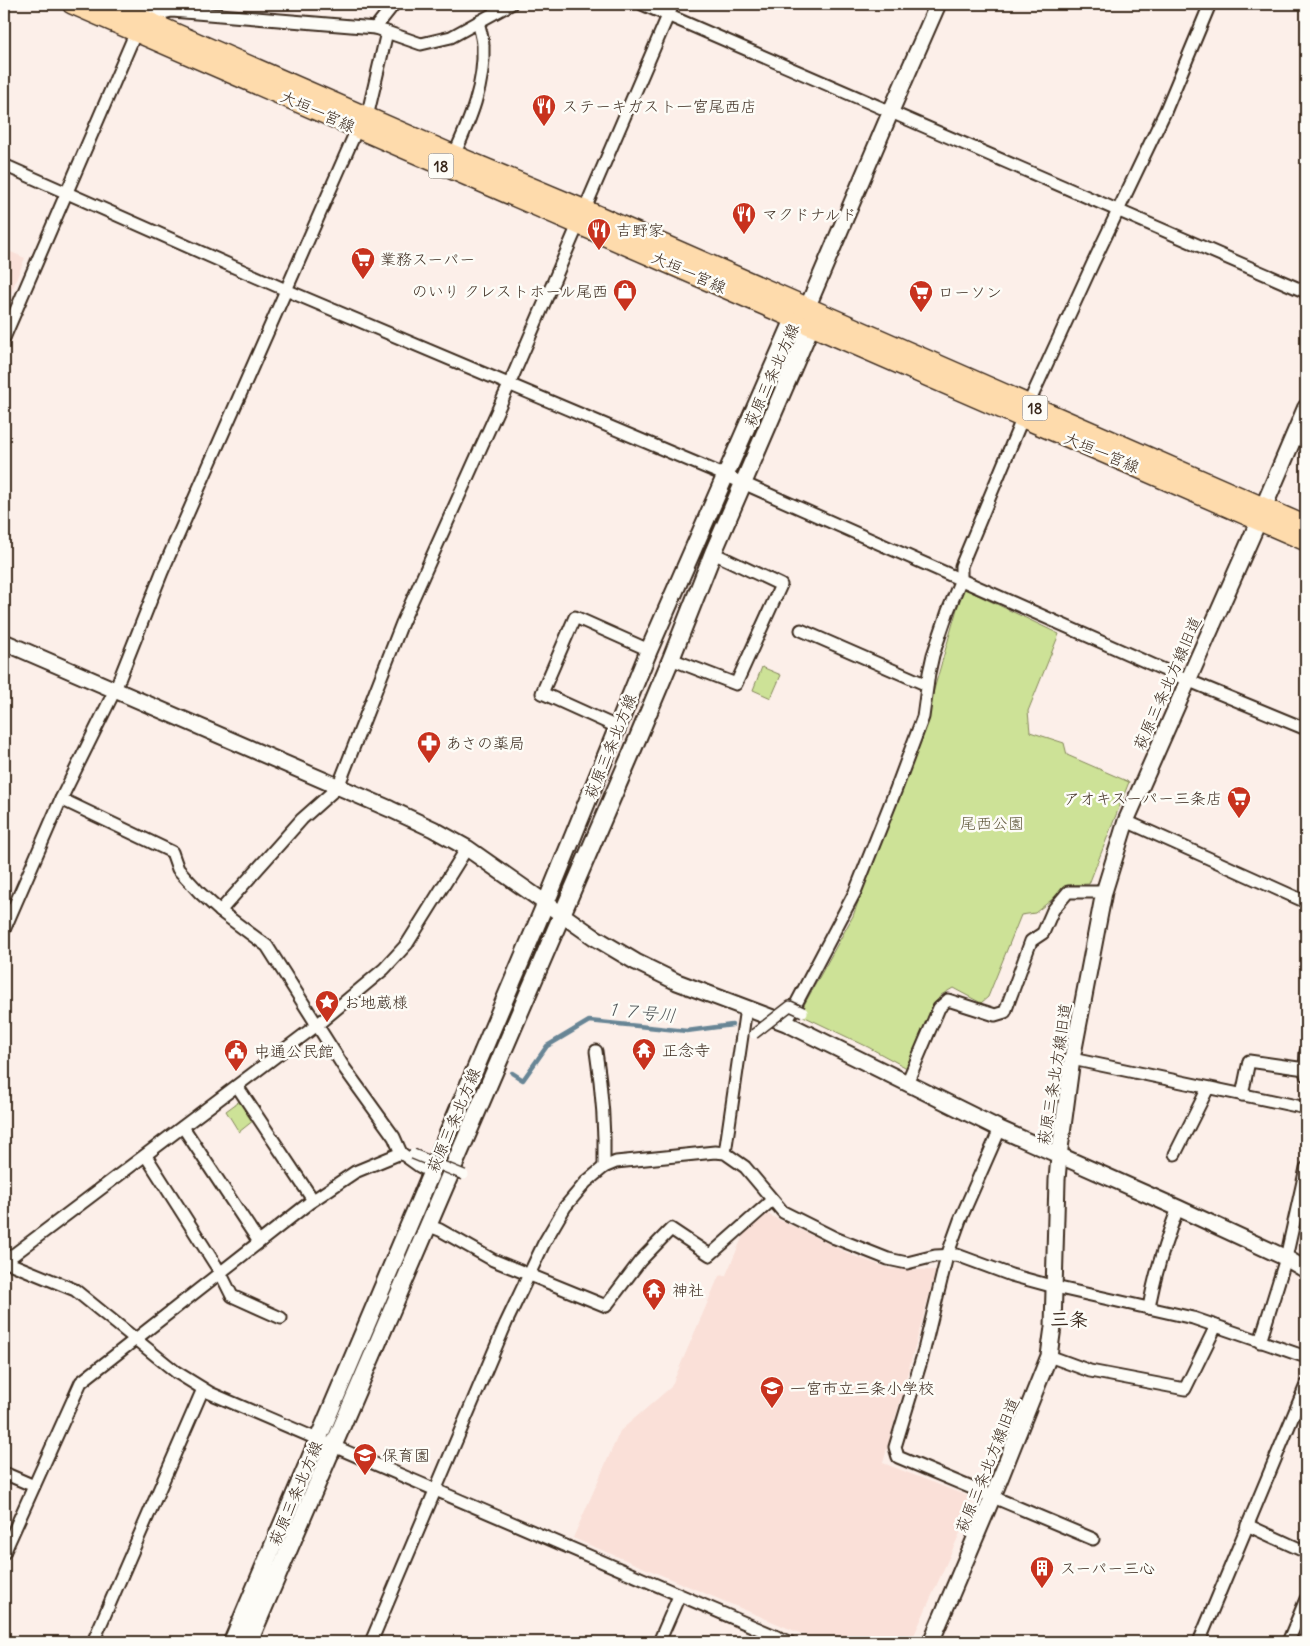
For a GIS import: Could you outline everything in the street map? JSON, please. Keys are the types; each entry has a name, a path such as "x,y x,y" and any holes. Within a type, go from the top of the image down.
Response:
{"main road":[{"name":"大垣一宮線","path":"72,4 141,18"},
{"name":"大垣一宮線","path":"108,4 362,123 582,217 804,317 1026,411 1261,514 1306,541"},
{"name":"大垣一宮線","path":"362,123 454,155 582,217"},
{"name":"萩原三条北方線","path":"249,1642 431,1172 546,902 649,650 726,476 804,317"},
{"name":"萩原三条北方線","path":"232,1642 427,1225 671,659 743,483 804,317"},
{"path":"1261,514 1306,408"},
{"name":"大垣一宮線","path":"1261,514 1306,526"}],"street":[{"path":"375,28 394,4"},
{"path":"4,338 141,18 172,11 375,28 420,44 451,38 511,4"},
{"path":"642,4 1306,292"},
{"path":"220,911 302,819 338,786 402,623 509,385 673,4"},
{"path":"804,317 938,4"},
{"path":"786,1022 855,892 923,717 933,655 952,598 961,579 961,566 1026,411 1165,112 1210,4"},
{"path":"454,155 472,116 482,75 483,44 478,22"},
{"path":"4,930 61,799 115,690 162,572 362,123 387,32"},
{"path":"4,164 286,290 743,483 1187,680 1306,729"},
{"name":"萩原三条北方線旧道","path":"931,1642 994,1496 1049,1356 1055,1287 1056,1180 1072,1059 1104,892 1126,821 1261,514"},
{"path":"671,659 736,684 781,585 713,553"},
{"path":"617,727 542,693 575,617 649,650"},
{"path":"801,630 927,685"},
{"path":"4,642 416,821 467,848 594,937 636,962 678,982 786,1022 1000,1130 1178,1208 1286,1258 1306,1270"},
{"path":"61,799 172,852 178,869 200,893 220,911 267,946 345,1069 394,1137 419,1166 431,1172"},
{"path":"1126,821 1306,902"},
{"path":"4,1261 146,1156 317,1025 384,969 407,944 467,848"},
{"path":"907,1083 939,1008 948,1000 996,1015 1004,1012 1031,941 1043,933 1053,910 1068,892 1104,892"},
{"path":"754,1034 790,1006 802,1012"},
{"path":"725,1153 746,1008"},
{"path":"596,1051 604,1119 604,1167"},
{"path":"1242,1095 1249,1061 1305,1072 1306,1052"},
{"path":"1072,1059 1306,1108"},
{"path":"237,1086 313,1200"},
{"path":"1175,1154 1208,1088"},
{"path":"183,1127 259,1242"},
{"path":"1000,1130 960,1220 947,1256 922,1358 895,1447 898,1457 1093,1539"},
{"path":"371,1642 506,1323 544,1243 565,1207 586,1182 604,1167 616,1162 715,1152 725,1153 745,1167 783,1212 835,1238 888,1259 907,1263 935,1256 957,1255 1011,1275 1055,1287 1193,1318 1306,1357"},
{"path":"4,1553 81,1382 313,1200 355,1172 407,1153 464,1175"},
{"path":"146,1156 220,1272 232,1296 281,1318"},
{"path":"1260,1342 1286,1258 1306,1168"},
{"path":"427,1225 440,1230 493,1260 606,1306 640,1261 671,1229 710,1255 772,1200"},
{"path":"1149,1308 1154,1276 1178,1208"},
{"path":"4,1261 75,1290 176,1372 203,1389 435,1491 790,1642"},
{"path":"1049,1356 1090,1371 1185,1389 1216,1326"},
{"path":"1199,1642 1306,1384"},
{"path":"93,1642 203,1389"},
{"path":"4,1473 34,1486"},
{"path":"1247,1526 1306,1552"},
{"path":"659,1642 679,1596"},
{"path":"1288,1642 1306,1599"}],"shaded area":[{"path":"4,249 25,258 4,309"},
{"name":"一宮市立三条小学校","path":"755,1208 854,1256 891,1269 936,1270 883,1463 970,1497 969,1513 911,1642 821,1642 573,1538 620,1431 671,1387 719,1276 726,1275"}],"green space":[{"name":"尾西公園","path":"963,588 1059,634 1028,711 1030,732 1064,743 1067,755 1129,782 1089,884 1070,885 1035,913 1021,915 988,997 981,1003 953,988 941,995 932,1008 907,1068 799,1014 853,916 931,700"},
{"path":"762,667 781,675 771,698 753,690"},
{"path":"241,1100 254,1120 239,1132 226,1111"}],"waterway":[{"name":"１７号川","path":"512,1073 523,1080 547,1046 589,1021 687,1031 732,1025"}],"place":[{"name":"ステーキガスト一宮尾西店","path":"544,127"},
{"name":"マクドナルド","path":"744,235"},
{"name":"吉野家","path":"599,251"},
{"name":"業務スーパー","path":"363,280"},
{"name":"のいり クレストホール尾西","path":"625,312"},
{"name":"ローソン","path":"921,313"},
{"name":"あさの薬局","path":"429,764"},
{"name":"アオキスーパー三条店","path":"1239,819"},
{"name":"お地蔵様","path":"327,1023"},
{"name":"正念寺","path":"644,1071"},
{"name":"中通公民館","path":"236,1072"},
{"name":"神社","path":"654,1311"},
{"name":"一宮市立三条小学校","path":"772,1409"},
{"name":"保育園","path":"365,1476"},
{"name":"スーパー三心","path":"1042,1589"}],"district":[{"name":"三条","path":"1069,1319"}]}
